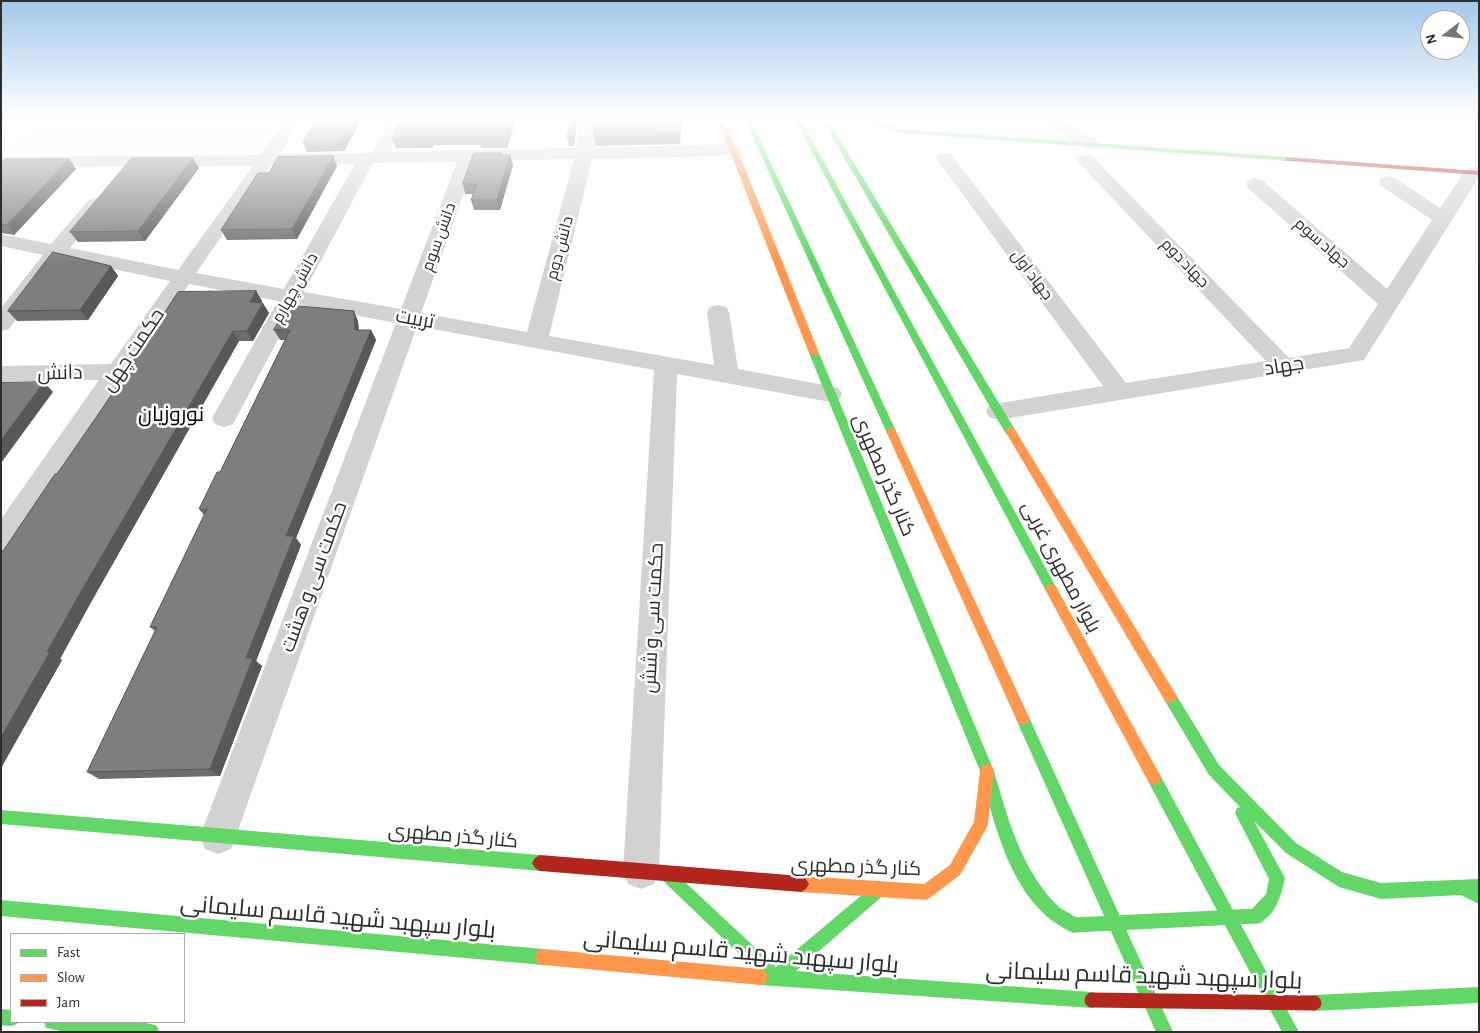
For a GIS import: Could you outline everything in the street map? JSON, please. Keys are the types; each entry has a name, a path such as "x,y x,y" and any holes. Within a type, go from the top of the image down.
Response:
{"street":[{"path":"120,176 126,168"},
{"name":"حکمت چهل","path":"1,542 260,168"},
{"name":"دانش چهارم","path":"224,418 290,297 367,168"},
{"name":"دانش سوم","path":"410,318 464,168"},
{"name":"دانش دوم","path":"536,341 580,168"},
{"name":"کنار گذر مطهری","path":"1,817 768,882 926,892 954,870 981,824 987,771 830,394 741,168"},
{"path":"772,168 1165,1032"},
{"name":"بلوار مطهری غربی","path":"824,168 1291,1032"},
{"path":"855,168 998,412 1214,770 1246,818 1277,878 1273,898 1257,916 1074,925 1050,910 1027,880 1003,822 987,771"},
{"name":"جهاد اول","path":"953,168 1120,392"},
{"name":"جهاد دوم","path":"1104,168 1284,366"},
{"path":"1420,168 1477,171"},
{"name":"جهاد","path":"998,412 1356,355 1442,218 1477,171"},
{"path":"1388,182 1442,218"},
{"name":"جهاد سوم","path":"1255,184 1389,302"},
{"path":"1,324 56,251 107,191"},
{"name":"تربیت","path":"1,240 290,297 830,394"},
{"path":"718,312 727,376"},
{"name":"حکمت سی و هشت","path":"218,836 410,318"},
{"name":"حکمت سی و شش","path":"653,872 666,365"},
{"name":"دانش","path":"1,374 118,372"},
{"path":"1214,770 1291,848 1339,879 1381,891 1479,887"},
{"path":"653,872 776,978 880,889"},
{"path":"1462,888 1479,896"},
{"name":"بلوار سپهبد شهید قاسم سلیمانی","path":"1,908 776,978 1092,1000 1314,1003 1479,995"},
{"path":"62,1023 151,1032"}],"building":[{"path":"1,168 60,168 7,225 1,224"},
{"path":"123,168 185,168 138,231 70,232"},
{"path":"272,168 326,168 292,229 221,230 258,173 269,173"},
{"path":"469,168 506,168 497,200 471,200 477,184 463,184"},
{"path":"53,252 111,266 80,310 8,311"},
{"path":"256,291 250,302 263,303 247,331 233,331 79,595 47,652 50,652 1,737 1,554 104,406 178,292"},
{"path":"288,305 354,311 355,330 371,330 286,536 294,536 246,658 253,658 210,769 87,772 157,627 150,627 207,509 199,509 217,472 220,472 290,330 274,330"},
{"path":"44,382 1,440 1,383"}],"traffic: fast":[{"path":"770,168 891,431"},
{"path":"824,168 1051,589"},
{"path":"854,168 1010,431"},
{"path":"814,353 987,771 1010,845 1018,863 1038,896 1051,910 1074,925"},
{"path":"1170,697 1214,770 1291,848 1339,879 1381,891 1479,887"},
{"path":"1023,719 1165,1032"},
{"path":"1154,778 1291,1032"},
{"path":"1242,813 1277,878 1273,898 1257,916"},
{"path":"1,817 540,863"},
{"path":"665,873 776,978 880,889"},
{"path":"1462,888 1479,896"},
{"path":"1,908 543,957"},
{"path":"1074,925 1257,916"},
{"path":"760,977 1092,1000"},
{"path":"1314,1003 1479,995"},
{"path":"1,1017 10,1018"},
{"path":"62,1023 151,1032"}],"traffic: slow":[{"path":"741,168 814,353"},
{"path":"891,431 1023,719"},
{"path":"1010,431 1170,697"},
{"path":"1051,589 1154,778"},
{"path":"801,884 926,892 955,870 981,824 987,771"},
{"path":"543,957 760,977"}],"traffic: jam":[{"path":"1414,168 1479,173"},
{"path":"540,863 801,884"},
{"path":"1092,1000 1314,1003"}],"district":[{"name":"نوروزیان","path":"171,415"}]}
